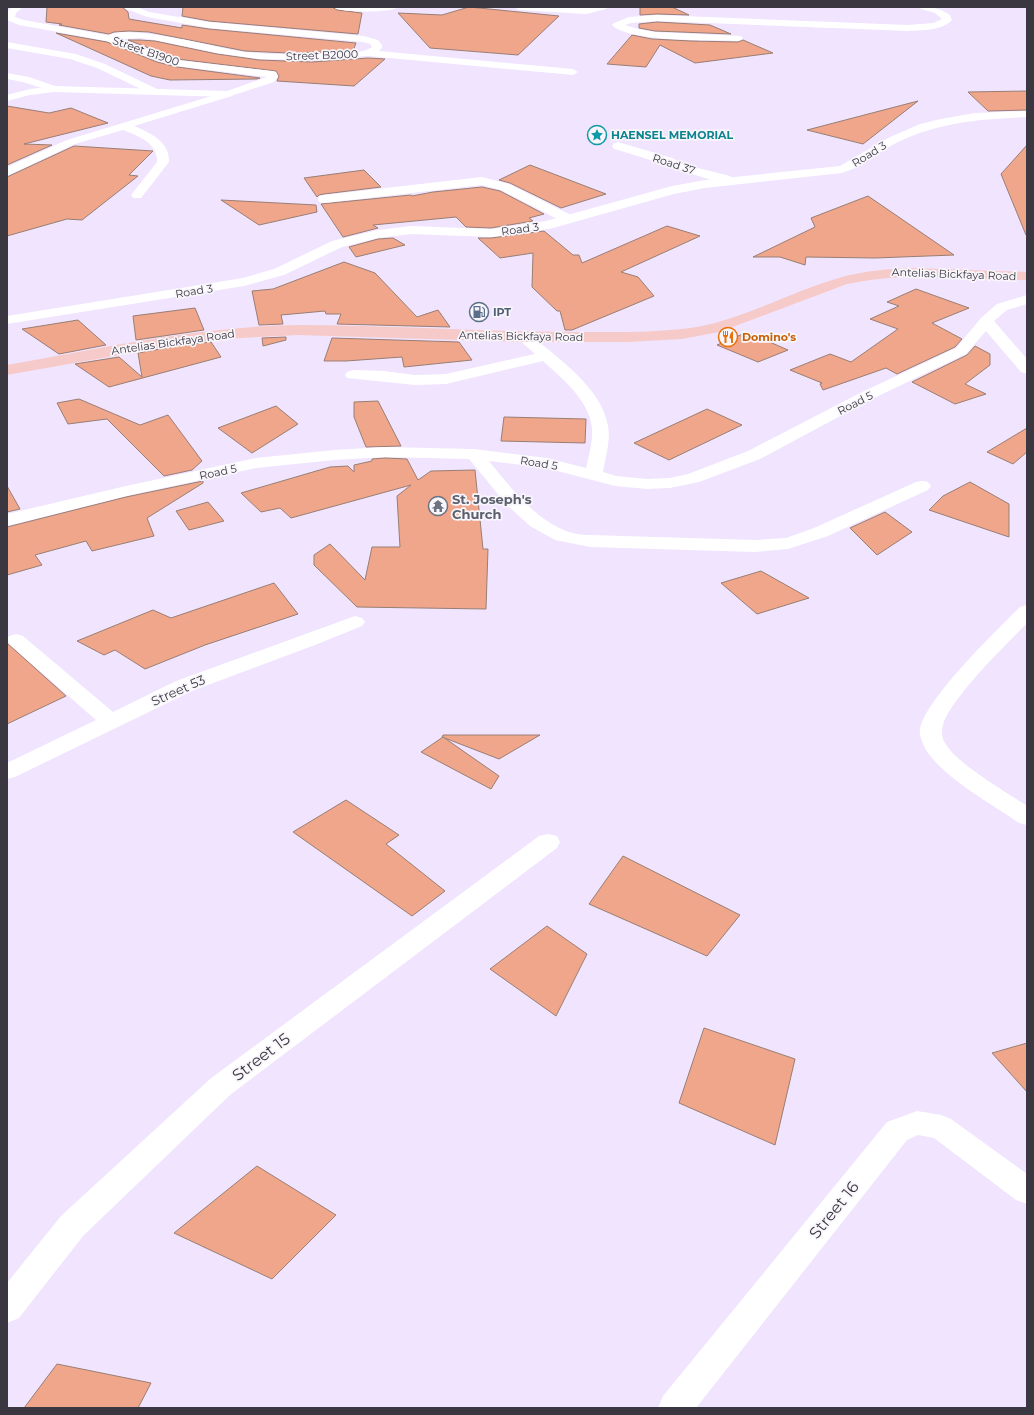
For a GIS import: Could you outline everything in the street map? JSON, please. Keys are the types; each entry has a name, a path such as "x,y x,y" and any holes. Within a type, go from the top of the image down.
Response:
{"highway":[{"name":"Antelias Bickfaya Road","path":"7,370 181,339 240,333 298,330 524,337 627,337 682,334 714,329 863,275 886,272 921,271 1027,276"}],"street":[{"name":"Street B1900","path":"18,7 12,12 11,19 22,23 109,38 162,59 177,63 265,73 273,76 270,80 228,94"},
{"name":"Street B2000","path":"109,38 128,35 146,36 218,51 257,56 322,57 367,53 375,50 377,45 374,42 364,39 209,25 147,14 129,7"},
{"path":"338,7 365,9 394,7"},
{"path":"519,7 580,11 596,10 603,7"},
{"path":"738,38 646,34 623,29 617,25 629,20 657,18 908,28 934,26 947,20 947,17 944,14 924,7"},
{"path":"7,44 72,56 101,66 153,91"},
{"path":"367,53 572,72"},
{"path":"7,76 25,79 54,89"},
{"path":"7,98 30,92 54,89 228,94"},
{"path":"7,172 71,142 228,94"},
{"name":"Road 3","path":"7,320 244,282 279,272 337,244 397,231 431,230 491,233 526,229 672,190 730,181 842,168 855,165 891,140 944,121 996,115 1027,114"},
{"path":"124,126 152,140 162,150 164,156 162,162 137,194"},
{"name":"Road 37","path":"618,146 682,168 730,181"},
{"path":"324,199 482,181 505,188 568,219"},
{"name":"Road 5","path":"7,520 119,493 256,464 300,457 377,452 436,452 474,454 547,463 615,481 647,484 670,483 693,478 754,455 866,396 961,351 986,321 1002,307 1027,299"},
{"path":"986,321 1027,370"},
{"path":"524,337 546,356 587,397 597,416 600,426 594,476"},
{"path":"353,375 384,376 415,380 446,379 546,356"},
{"path":"474,454 505,492 531,518 546,529 563,537 590,541 756,546 788,543 834,527 922,486"},
{"path":"1027,611 952,692 936,715 931,729 934,745 960,770 1027,818"},
{"name":"Street 53","path":"7,772 184,686 308,641 355,622"},
{"path":"16,640 112,722"},
{"name":"Street 15","path":"7,1308 72,1226 220,1087 548,842"},
{"name":"Street 16","path":"675,1408 897,1131 917,1123 941,1127 1027,1191"}],"building":[{"path":"47,7 122,7 128,12 129,19 182,28 182,25 209,29 356,43 353,51 289,53 245,51 149,32 129,31 114,32 109,34 59,25 62,24 46,22"},
{"path":"183,7 332,7 337,10 362,13 358,34 209,21 182,16"},
{"path":"469,7 559,16 518,55 430,48 398,13 442,15"},
{"path":"640,7 672,7 689,15 640,15"},
{"path":"657,22 710,25 731,34 655,31 639,28 639,24"},
{"path":"56,33 107,42 157,62 177,67 260,78 170,80 151,76"},
{"path":"632,35 652,39 691,41 738,42 743,40 773,53 695,63 660,45 646,67 607,64"},
{"path":"128,40 155,41 217,54 259,60 312,62 368,58 385,59 354,86 277,81 279,76 276,71 177,59"},
{"path":"1027,91 1027,110 988,111 968,92"},
{"path":"918,101 863,144 807,130"},
{"path":"7,106 49,113 71,108 108,123 24,144 52,145 7,165"},
{"path":"1027,145 1027,235 1026,235 1001,174"},
{"path":"74,146 153,151 129,175 138,176 82,220 67,219 7,236 7,177"},
{"path":"530,165 606,194 561,208 510,183 499,180"},
{"path":"364,170 381,187 324,194 317,197 304,178"},
{"path":"482,187 500,191 544,214 529,218 533,221 491,228 466,227 456,217 373,225 378,228 343,237 321,204 412,196 433,192"},
{"path":"868,196 954,255 875,258 806,257 805,265 780,257 753,257 815,227 811,218"},
{"path":"221,200 316,205 317,212 259,225"},
{"path":"667,226 700,236 621,272 638,277 654,296 572,330 565,330 560,311 557,311 532,287 533,253 500,258 478,238 491,238 544,231 573,255 579,255 582,263"},
{"path":"393,238 405,245 356,257 349,247 378,239"},
{"path":"344,262 375,273 417,317 438,310 450,327 337,324 341,314 326,314 325,311 281,315 283,324 259,325 252,291 273,289"},
{"path":"916,289 969,308 932,323 962,339 955,347 897,374 886,368 823,390 820,384 822,383 790,370 830,354 851,362 898,329 870,319 899,306 887,302"},
{"path":"195,308 204,330 136,340 133,316"},
{"path":"78,320 106,345 59,354 22,329"},
{"path":"745,333 749,333 788,350 758,362 717,345"},
{"path":"286,337 286,340 263,346 262,338"},
{"path":"332,338 459,342 472,360 404,367 402,357 324,361"},
{"path":"211,342 221,357 109,387 75,364 119,357 142,377 138,353 181,345"},
{"path":"975,346 990,354 990,365 965,384 986,394 955,404 912,382 967,355"},
{"path":"79,399 140,425 168,415 202,461 192,470 164,476 107,419 68,424 57,403"},
{"path":"378,401 401,446 366,447 354,417 354,402"},
{"path":"276,406 298,424 252,453 218,428"},
{"path":"707,409 742,425 669,460 634,443"},
{"path":"504,417 586,419 585,443 501,441"},
{"path":"1027,428 1027,452 1013,464 987,452"},
{"path":"372,459 407,459 418,480 431,471 475,470 483,549 488,549 486,609 357,607 314,565 314,555 330,544 365,580 372,547 400,547 397,496 411,485 291,518 280,508 261,512 241,493 330,467 348,466 354,472 354,465 372,461"},
{"path":"203,481 203,483 147,518 154,536 92,551 86,541 35,555 42,565 7,575 7,527 126,497"},
{"path":"970,482 1009,504 1009,537 929,510 943,496"},
{"path":"7,486 20,509 7,512"},
{"path":"208,502 224,521 189,530 176,511"},
{"path":"885,512 912,532 877,555 850,528"},
{"path":"761,571 809,598 757,614 721,583"},
{"path":"274,583 298,614 205,645 145,669 115,650 104,655 77,641 153,610 171,618"},
{"path":"7,643 66,696 7,724"},
{"path":"443,735 540,735 499,759 442,737"},
{"path":"443,737 499,776 491,789 421,752"},
{"path":"346,800 399,835 386,844 445,891 412,916 293,832"},
{"path":"623,856 740,915 707,956 589,904"},
{"path":"547,926 587,954 556,1016 490,969"},
{"path":"704,1028 795,1059 775,1145 679,1103"},
{"path":"1027,1043 1027,1092 992,1053"},
{"path":"257,1166 336,1215 272,1279 174,1233"},
{"path":"57,1364 151,1383 138,1408 24,1408"}],"place":[{"name":"HAENSEL MEMORIAL","path":"597,135"},
{"name":"IPT","path":"479,312"},
{"name":"Domino's","path":"728,337"},
{"name":"St. Joseph's Church","path":"438,506"}]}
